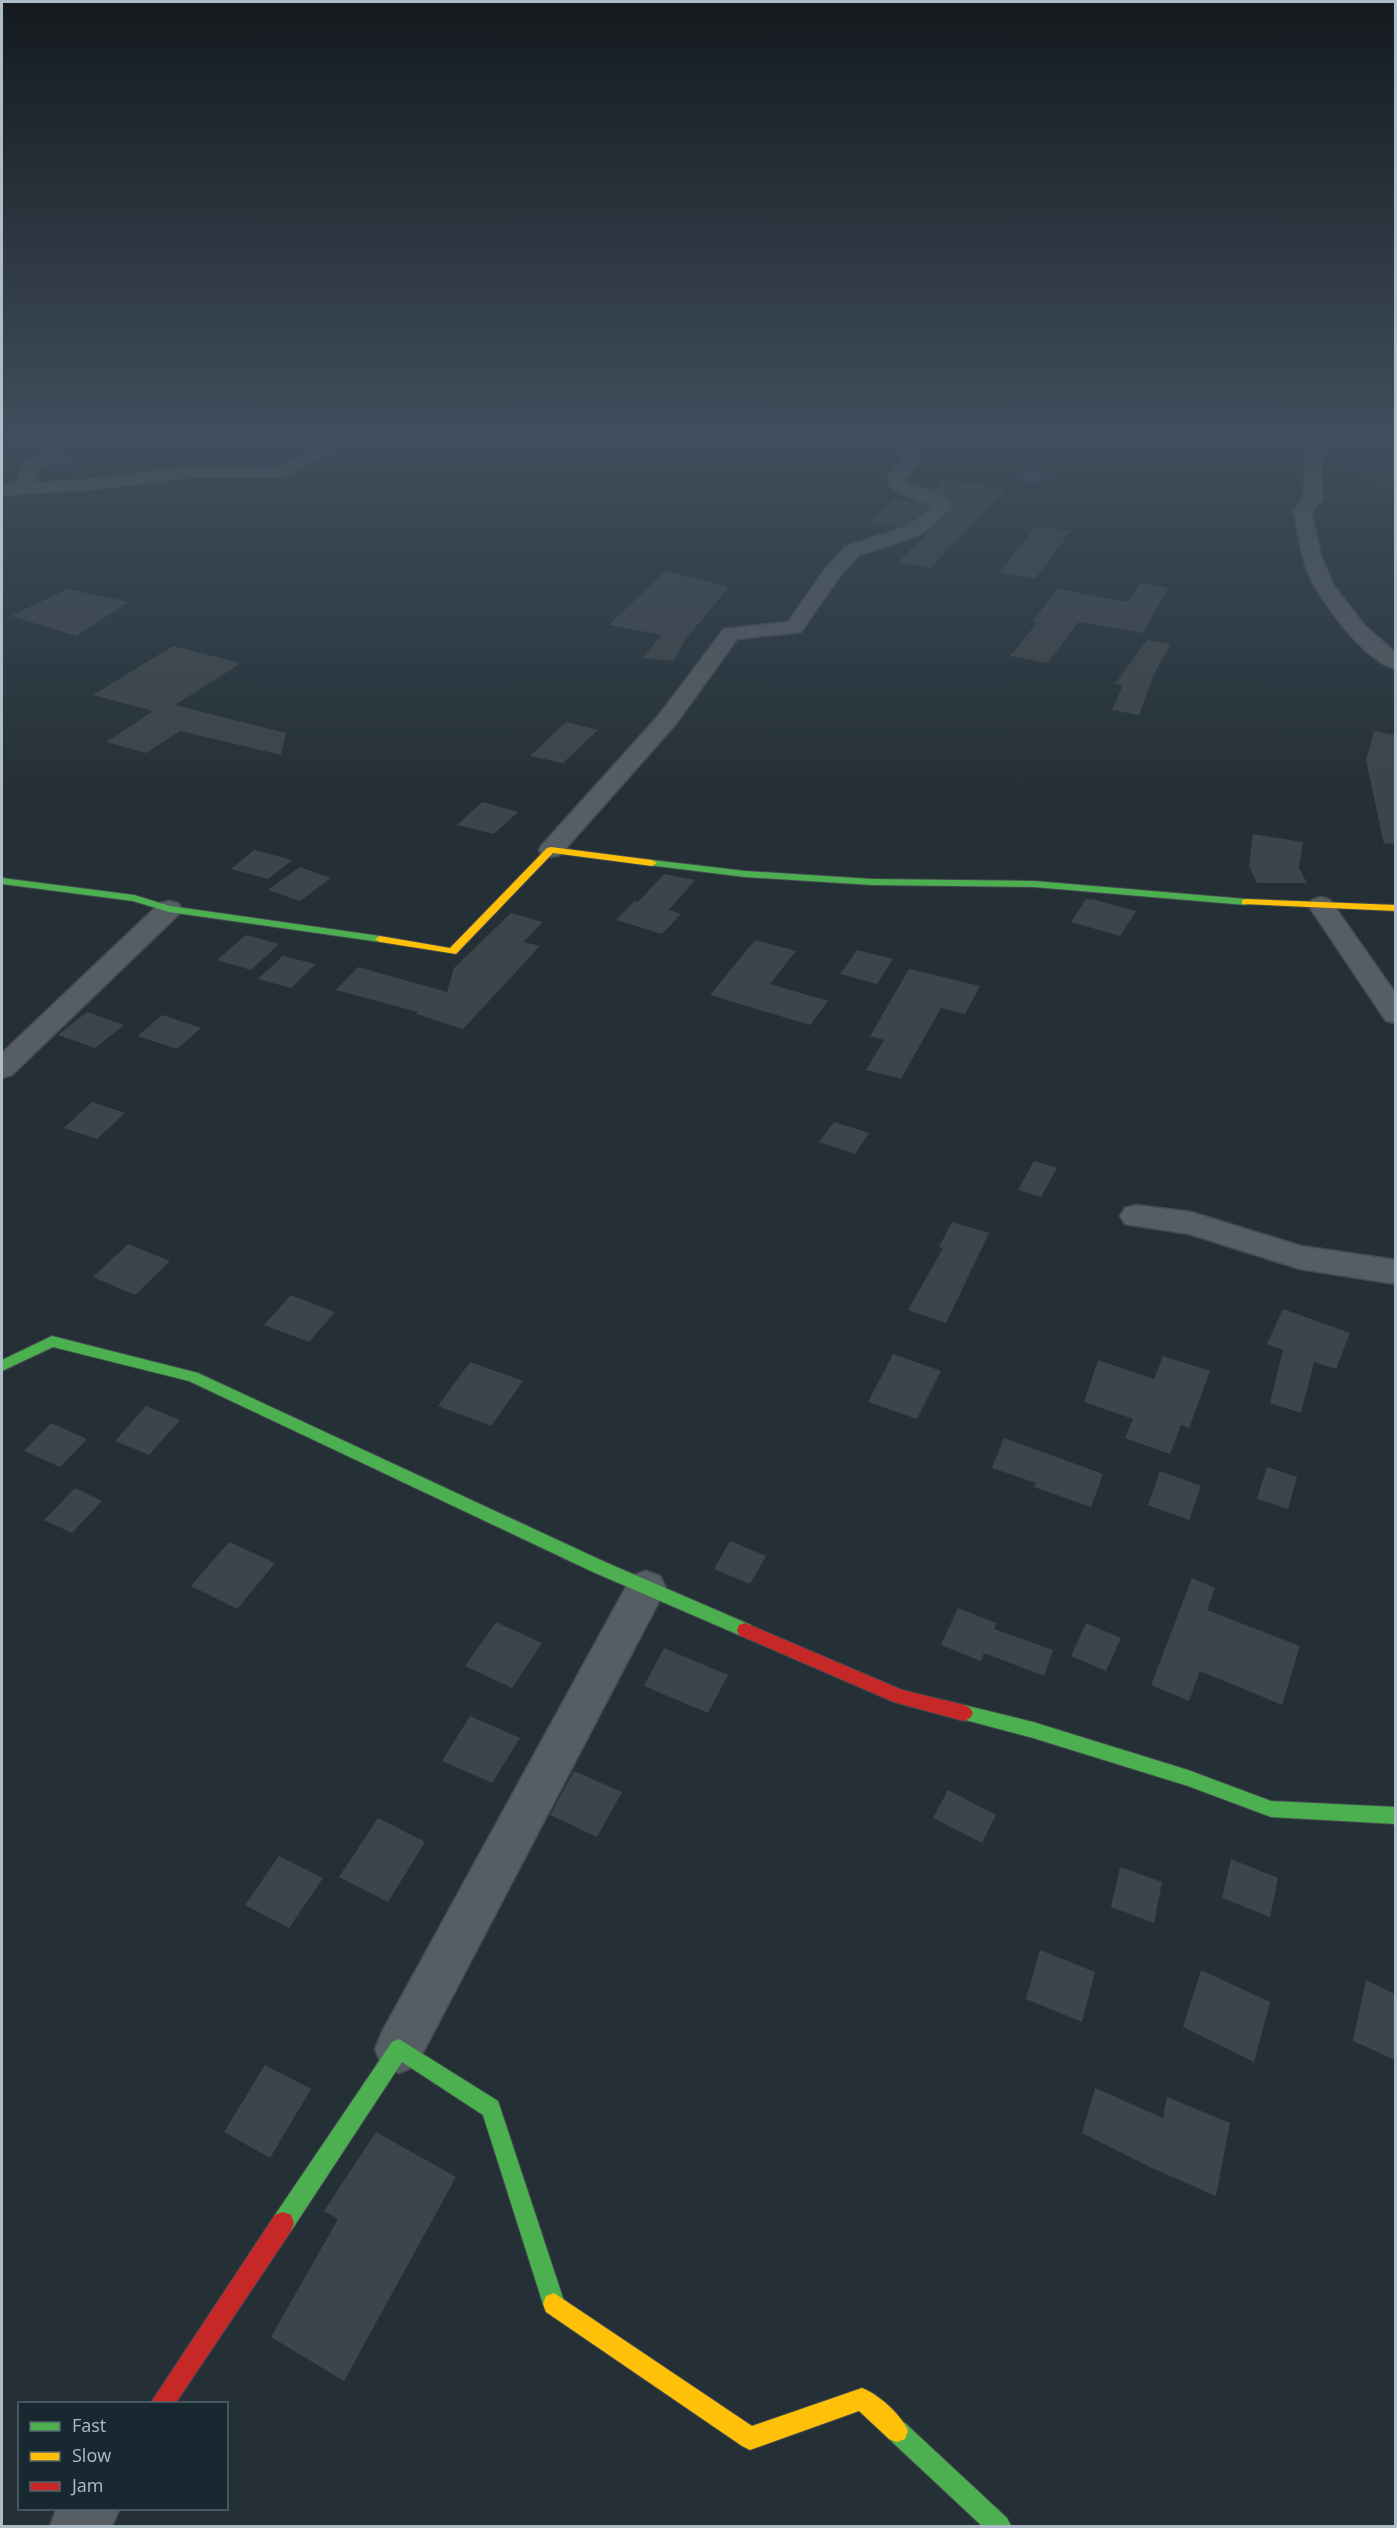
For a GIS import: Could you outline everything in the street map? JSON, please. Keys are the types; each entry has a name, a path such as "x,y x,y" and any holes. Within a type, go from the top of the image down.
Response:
{"street":[{"path":"2,881 134,898 169,909 373,938 452,952 551,850 667,720 731,633 794,628 848,555"},
{"path":"1311,555 1345,617 1379,652 1395,663"},
{"path":"551,850 745,874 872,882 1034,884 1203,900 1395,908"},
{"path":"1321,905 1395,1015"},
{"path":"2,1069 169,909"},
{"path":"1136,1216 1191,1223 1300,1257 1395,1272"},
{"path":"2,1366 52,1341 193,1377 646,1588 900,1697 1033,1730 1188,1778 1271,1809 1395,1816"},
{"path":"162,2402 399,2049 646,1588"},
{"path":"399,2049 491,2108 554,2306 750,2438 862,2399 999,2526"},
{"path":"79,2526 90,2510"}],"building":[{"path":"905,555 942,555 930,568 898,562"},
{"path":"1013,555 1053,555 1035,579 999,573"},
{"path":"665,571 729,587 685,640 674,661 642,658 662,635 609,625"},
{"path":"1140,583 1168,588 1143,633 1079,622 1047,663 1010,656 1037,623 1032,622 1057,589 1129,602"},
{"path":"67,589 129,602 76,636 11,616"},
{"path":"1147,640 1171,644 1154,674 1139,715 1112,710 1123,685 1115,684"},
{"path":"173,646 241,663 175,705 286,733 281,755 180,731 146,753 106,742 153,711 93,695"},
{"path":"566,722 598,730 563,763 530,756"},
{"path":"1374,731 1395,735 1395,843 1384,844 1366,760"},
{"path":"482,802 518,812 494,834 457,825"},
{"path":"1253,834 1303,842 1299,868 1307,883 1257,883 1249,866"},
{"path":"254,850 292,860 268,879 231,869"},
{"path":"300,867 331,878 300,901 268,890"},
{"path":"664,874 695,880 669,910 681,914 662,934 616,920 635,901 638,902"},
{"path":"1086,899 1136,911 1120,936 1071,922"},
{"path":"511,913 543,922 523,942 540,946 463,1029 416,1014 418,1012 336,990 358,967 447,992 454,968"},
{"path":"246,935 279,944 251,970 217,960"},
{"path":"755,940 796,951 770,984 828,1001 810,1025 710,995"},
{"path":"857,950 893,959 877,984 840,974"},
{"path":"283,956 316,964 291,988 258,979"},
{"path":"909,969 980,986 965,1014 941,1008 901,1079 866,1070 884,1040 870,1036"},
{"path":"87,1012 124,1025 95,1048 58,1035"},
{"path":"162,1015 201,1028 177,1049 138,1036"},
{"path":"92,1102 125,1113 97,1139 64,1128"},
{"path":"834,1122 869,1133 855,1154 819,1142"},
{"path":"1034,1161 1057,1168 1041,1197 1018,1190"},
{"path":"952,1222 989,1233 946,1323 908,1310 943,1248 939,1247"},
{"path":"128,1244 170,1261 135,1295 93,1277"},
{"path":"291,1295 335,1312 309,1342 264,1325"},
{"path":"1283,1309 1350,1333 1336,1369 1314,1362 1301,1413 1270,1403 1283,1350 1267,1344"},
{"path":"893,1354 941,1371 917,1419 868,1402"},
{"path":"1163,1356 1210,1371 1189,1428 1181,1425 1170,1454 1125,1438 1133,1419 1084,1402 1098,1360 1154,1379"},
{"path":"470,1362 523,1381 491,1426 438,1406"},
{"path":"146,1406 180,1420 149,1455 115,1441"},
{"path":"51,1423 87,1439 60,1467 24,1451"},
{"path":"1004,1438 1103,1474 1091,1507 1034,1487 1036,1483 992,1468"},
{"path":"1267,1467 1297,1477 1288,1509 1257,1499"},
{"path":"1160,1471 1201,1486 1189,1520 1148,1505"},
{"path":"75,1488 102,1501 72,1533 44,1520"},
{"path":"730,1541 766,1556 750,1584 714,1569"},
{"path":"229,1542 275,1563 237,1609 191,1586"},
{"path":"1192,1578 1215,1588 1207,1610 1300,1646 1282,1705 1200,1671 1189,1701 1151,1685"},
{"path":"958,1608 996,1623 994,1629 1053,1650 1044,1676 984,1653 981,1661 941,1645"},
{"path":"496,1622 542,1643 512,1688 465,1666"},
{"path":"1086,1623 1121,1638 1106,1671 1071,1656"},
{"path":"664,1648 728,1675 708,1713 644,1686"},
{"path":"470,1716 520,1738 492,1783 442,1761"},
{"path":"574,1771 622,1792 597,1837 550,1815"},
{"path":"948,1790 996,1815 982,1843 933,1818"},
{"path":"378,1818 425,1842 388,1902 339,1877"},
{"path":"279,1856 323,1878 289,1928 245,1905"},
{"path":"1231,1859 1278,1878 1270,1917 1222,1898"},
{"path":"1120,1867 1162,1882 1154,1923 1111,1907"},
{"path":"1040,1950 1095,1972 1082,2022 1026,1999"},
{"path":"1201,1970 1270,2002 1254,2062 1183,2027"},
{"path":"1366,1980 1395,1994 1395,2060 1353,2041"},
{"path":"265,2065 311,2089 270,2158 224,2132"},
{"path":"1095,2088 1163,2118 1167,2097 1230,2123 1216,2196 1152,2168 1082,2133"},
{"path":"376,2132 456,2177 344,2381 271,2337 338,2219 324,2211"}],"traffic: fast":[{"path":"652,863 745,874 872,882 1034,884 1246,902"},
{"path":"2,881 134,898 169,909 380,939"},
{"path":"2,1366 52,1341 193,1377 599,1567 745,1630"},
{"path":"964,1713 1033,1730 1188,1778 1271,1809 1396,1816"},
{"path":"283,2223 399,2049 491,2108 554,2304"},
{"path":"897,2431 999,2526"}],"traffic: slow":[{"path":"380,939 452,952 551,850 652,863"},
{"path":"1246,902 1396,908"},
{"path":"554,2304 750,2438 862,2399 897,2431"}],"traffic: jam":[{"path":"745,1630 900,1697 964,1713"},
{"path":"162,2402 283,2223"}]}
